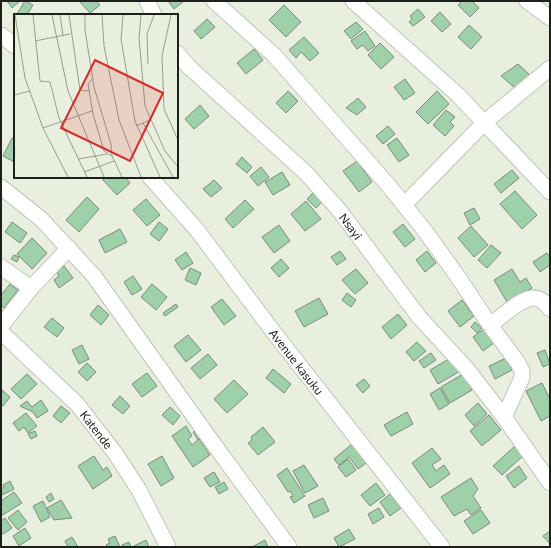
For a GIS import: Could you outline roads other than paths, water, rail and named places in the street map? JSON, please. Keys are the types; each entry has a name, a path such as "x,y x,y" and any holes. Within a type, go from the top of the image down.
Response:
{"street":[{"path":"146,1 153,14"},
{"path":"214,1 274,55 303,87 425,230 456,274 522,371 520,382 504,417"},
{"path":"353,1 485,122 550,192"},
{"path":"527,1 550,18"},
{"path":"1,34 14,45"},
{"name":"Nsayi","path":"178,54 189,67 306,173 334,204 418,317 467,369 504,417 550,483"},
{"path":"404,205 485,122 550,68"},
{"name":"Avenue kasuku","path":"151,178 197,230 275,334 442,547"},
{"path":"1,188 41,219 94,276 289,547"},
{"path":"1,326 31,288 69,248"},
{"path":"1,267 31,288"},
{"path":"490,325 523,301 531,298 540,299 550,309"},
{"name":"Katende","path":"1,332 77,404 115,453 139,490 168,547"}]}
